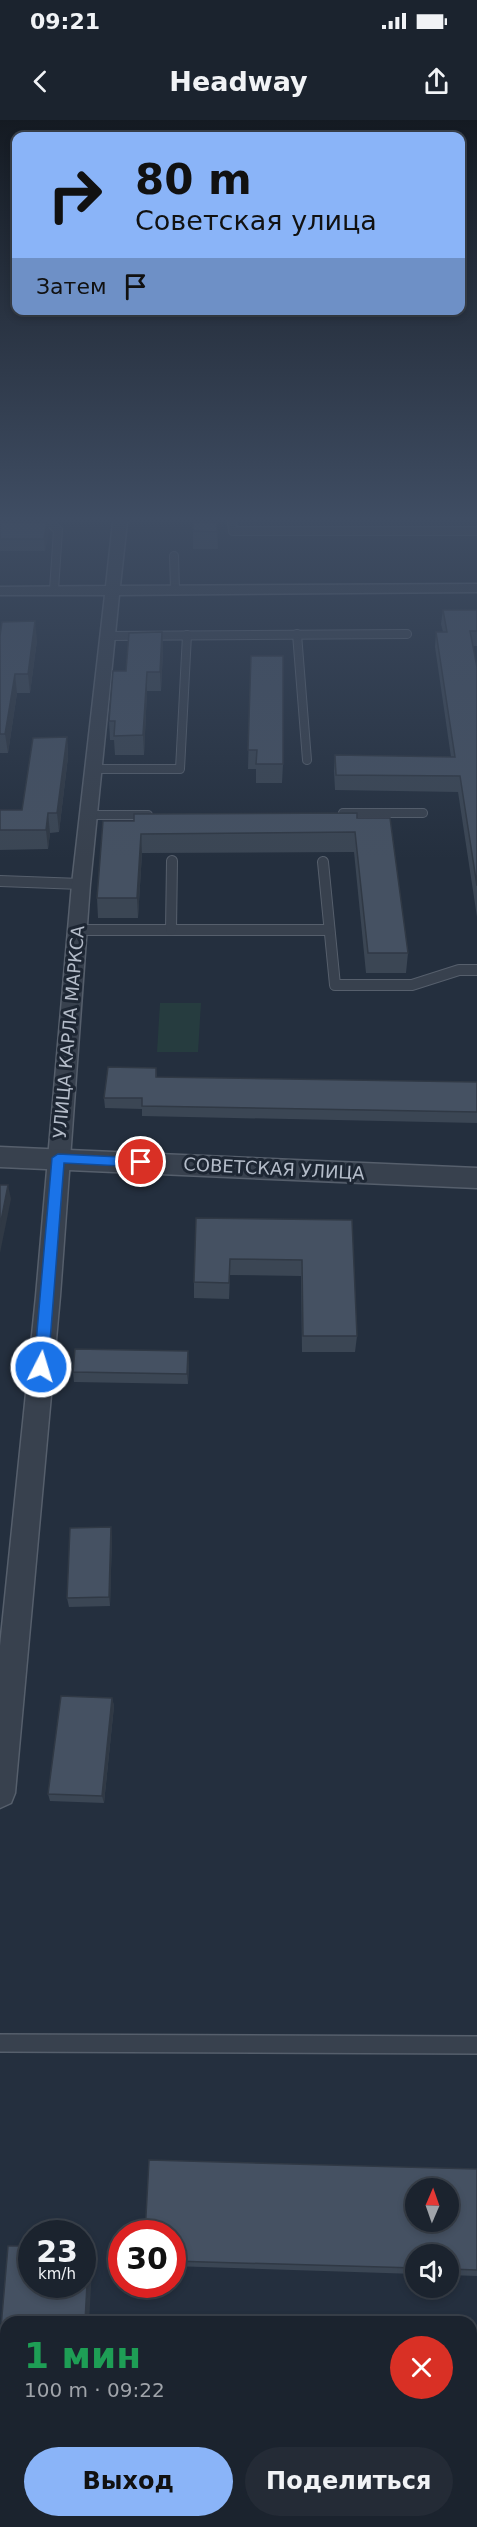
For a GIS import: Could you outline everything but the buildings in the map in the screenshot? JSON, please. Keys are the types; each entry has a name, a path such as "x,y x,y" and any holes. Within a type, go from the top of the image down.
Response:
{"street":[{"name":"УЛИЦА КАРЛА МАРКСА","path":"0,1793 48,1296 81,884 108,636"},
{"name":"СОВЕТСКАЯ УЛИЦА","path":"0,1157 477,1178"}],"lane":[{"path":"108,636 261,634"},
{"path":"297,634 307,760"},
{"path":"93,769 180,769 187,635"},
{"path":"327,813 423,813"},
{"path":"88,815 160,815"},
{"path":"171,930 172,861"},
{"path":"323,862 335,985 412,985 459,970 477,970"},
{"path":"0,881 81,884"},
{"path":"77,930 330,930"},
{"path":"0,2043 477,2044"}],"green space":[{"path":"160,1003 201,1003 198,1052 157,1052"}],"route":[{"path":"41,1367 58,1158 141,1162"}]}
